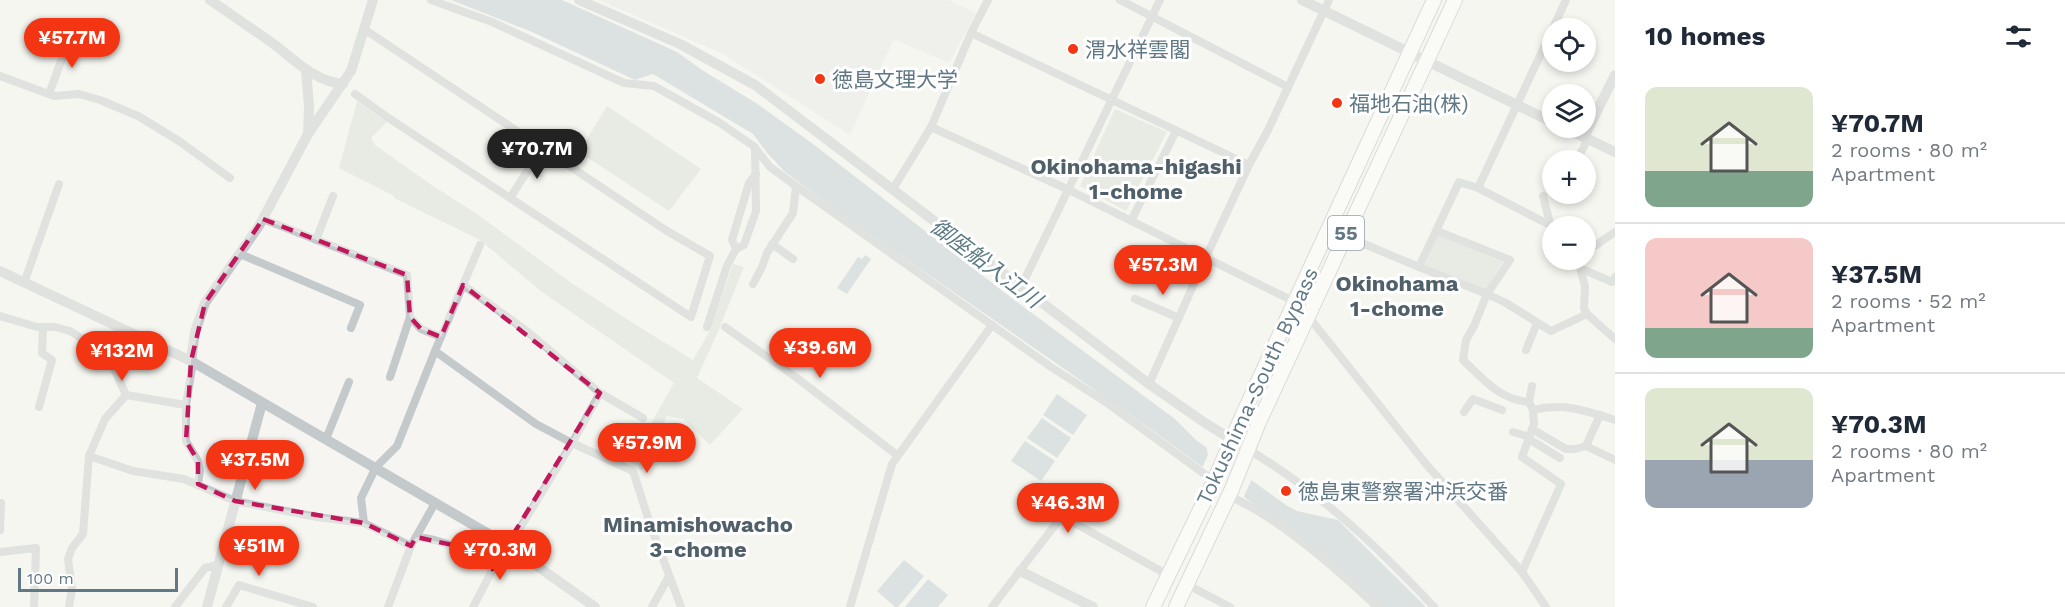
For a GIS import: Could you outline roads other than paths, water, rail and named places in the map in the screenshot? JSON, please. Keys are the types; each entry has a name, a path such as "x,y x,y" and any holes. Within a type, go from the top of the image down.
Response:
{"highway":[{"name":"Tokushima-South Bypass","path":"1154,607 1434,0"},
{"name":"Tokushima-South Bypass","path":"1176,607 1455,0"}],"street":[{"path":"210,0 306,70 327,81 343,84"},
{"path":"198,484 200,471 198,461 186,441 186,405 195,332 205,303 263,219 308,134 343,84 354,63 373,0"},
{"path":"431,0 492,22 624,83 654,86 720,123 755,147 770,168 1051,368 1116,409 1215,479"},
{"path":"579,0 680,44 755,85 1022,285 1149,384 1204,423 1326,501 1434,607"},
{"path":"893,189 931,127 971,33 988,0"},
{"path":"1120,0 1287,87"},
{"path":"1022,285 1160,0"},
{"path":"1302,0 1326,5 1410,52 1542,117"},
{"path":"1558,18 1566,0"},
{"path":"1149,384 1206,257 1326,5"},
{"path":"356,94 692,317 710,256 668,231 364,29"},
{"path":"971,33 1249,165"},
{"path":"49,94 71,34"},
{"path":"1478,188 1542,53"},
{"path":"306,70 309,106 308,134"},
{"path":"1596,116 1615,75"},
{"path":"0,76 54,96 79,94 100,100 138,116 179,141 230,178"},
{"path":"931,127 1067,189 1295,302 1426,464 1522,572 1546,607"},
{"path":"1131,221 1176,131"},
{"path":"1581,150 1586,138 1615,152"},
{"path":"706,327 727,266 736,249 744,245 756,211 755,147"},
{"path":"510,198 543,148"},
{"path":"736,249 732,240 749,183 756,174"},
{"path":"1419,267 1460,182 1478,188 1542,223"},
{"path":"24,283 59,184"},
{"path":"753,284 772,244 793,213 796,186"},
{"path":"316,240 333,195"},
{"path":"263,219 407,275 410,317 390,377"},
{"path":"1437,231 1510,260 1487,294 1466,340 1463,360 1501,395 1516,401 1531,406 1565,406 1615,420"},
{"path":"1596,245 1615,232"},
{"path":"1345,236 1487,294 1551,331 1587,314"},
{"path":"772,244 793,259"},
{"path":"364,523 361,498 376,467 397,446 480,245"},
{"path":"240,254 360,304 351,328"},
{"path":"1582,270 1586,298 1584,308 1587,314 1615,339"},
{"path":"1584,270 1612,282 1615,277"},
{"path":"0,271 192,362 508,545 595,607"},
{"path":"463,285 528,332 600,393 643,418"},
{"path":"1135,299 1179,318"},
{"path":"0,316 70,331 111,362 126,394"},
{"path":"410,317 421,329 441,337"},
{"path":"1526,350 1537,323"},
{"path":"850,607 892,464 992,325"},
{"path":"39,407 52,360 42,353 43,327"},
{"path":"725,327 797,378 897,455"},
{"path":"435,351 536,424 633,471 681,607"},
{"path":"326,439 349,382"},
{"path":"1522,572 1561,484 1522,457 1530,435 1532,386"},
{"path":"1488,405 1494,388"},
{"path":"473,607 492,568 572,443 600,393"},
{"path":"126,394 186,405"},
{"path":"69,607 72,589 68,559 72,548 83,534 89,456 105,419 126,394"},
{"path":"1464,412 1473,399 1502,410"},
{"path":"207,607 262,403"},
{"path":"1586,446 1600,415"},
{"path":"1513,432 1530,435 1566,449 1586,446 1615,460"},
{"path":"1530,435 1560,458"},
{"path":"89,456 133,471 184,479 235,501 317,517 364,523 413,542 428,538 457,546 492,568"},
{"path":"1230,493 1299,540 1377,607"},
{"path":"0,530 1,503"},
{"path":"388,607 413,542 435,503"},
{"path":"992,607 1062,516 1168,575"},
{"path":"0,552 36,548 34,607"},
{"path":"175,607 205,568 218,565"},
{"path":"1020,571 1093,607"},
{"path":"652,607 669,576"},
{"path":"1186,584 1230,607"},
{"path":"226,607 239,585 313,607"}],"place":[{"name":"渭水祥雲閣","path":"1073,49"},
{"name":"徳島文理大学","path":"820,79"},
{"name":"福地石油(株)","path":"1337,103"},
{"name":"徳島東警察署沖浜交番","path":"1286,491"}],"district":[{"name":"Okinohama-higashi 1-chome","path":"1136,178"},
{"name":"Okinohama 1-chome","path":"1397,296"},
{"name":"Minamishowacho 3-chome","path":"698,536"}],"water label":[{"name":"御座船入江川","path":"986,263"}]}
